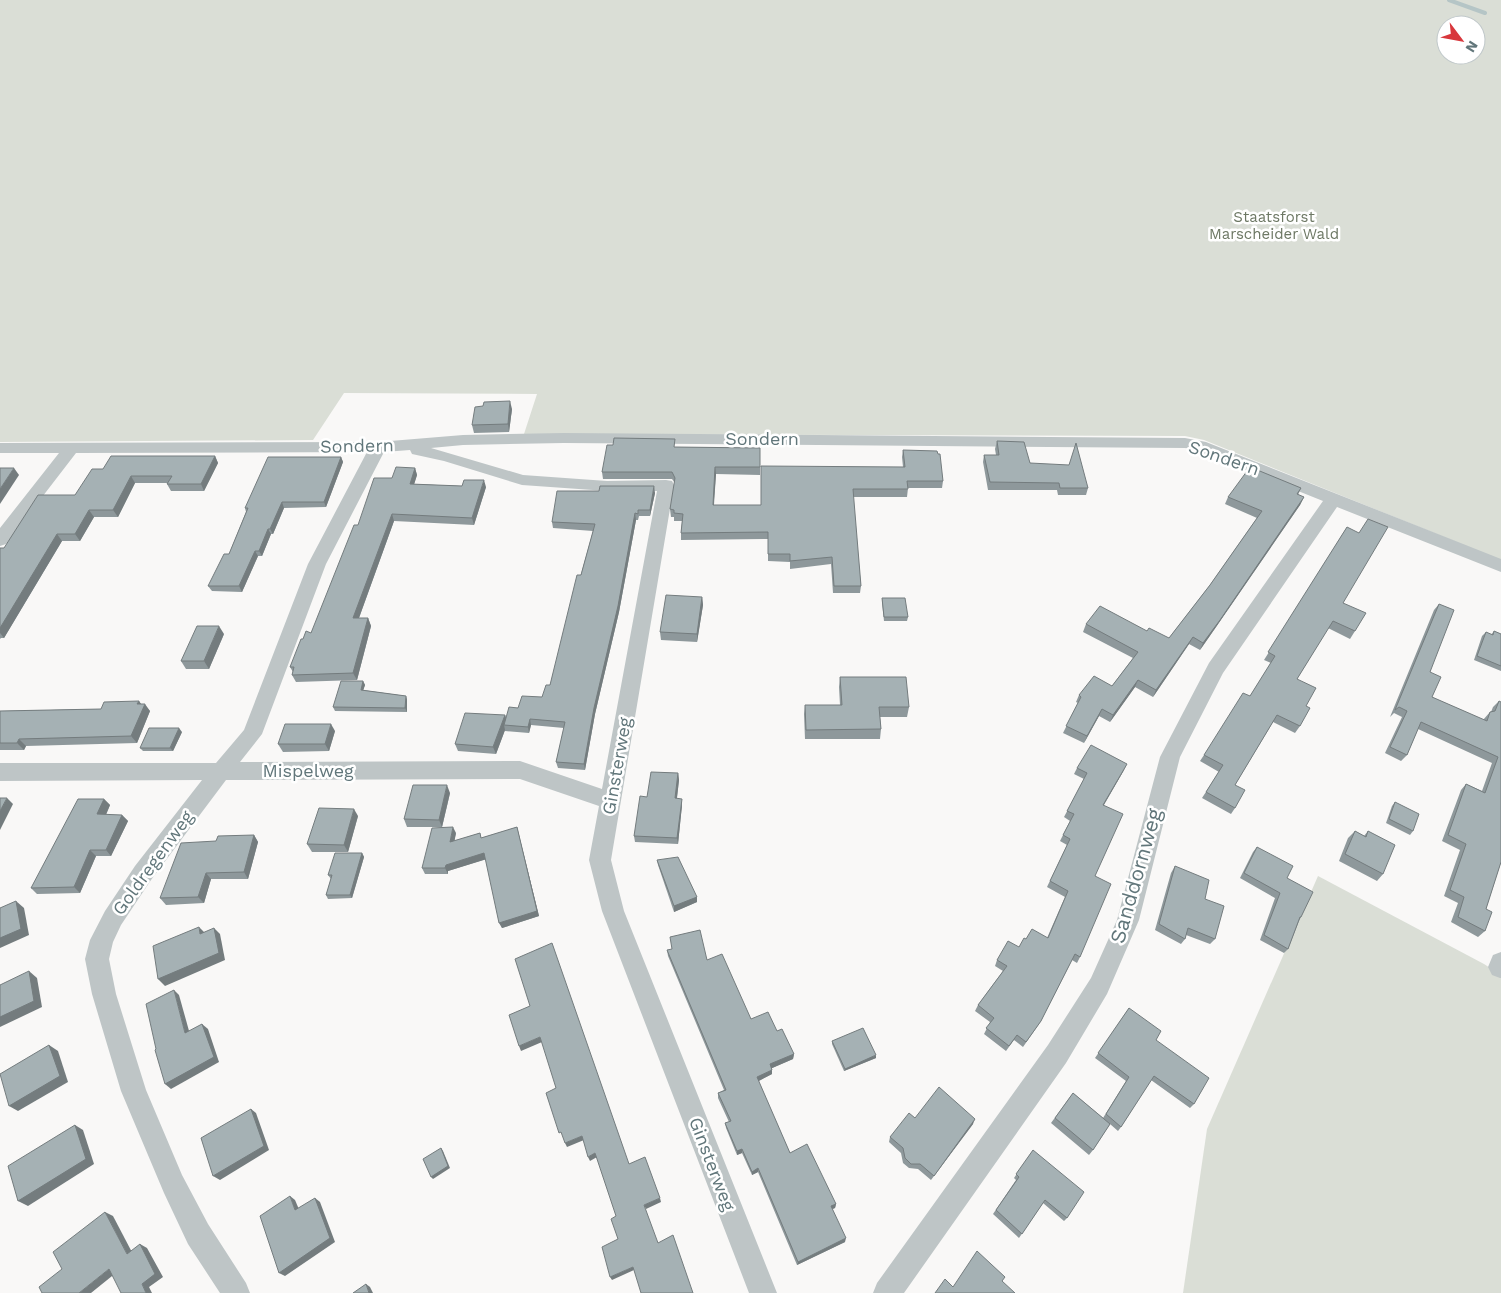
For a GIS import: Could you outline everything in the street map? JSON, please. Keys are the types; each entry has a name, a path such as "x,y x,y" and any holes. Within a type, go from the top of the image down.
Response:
{"street":[{"name":"Sondern","path":"0,448 387,446 462,440 564,438 1171,442 1200,446 1501,566"},
{"name":"Goldregenweg","path":"236,1293 198,1234 173,1184 134,1091 104,994 97,958 102,940 124,900 220,772 252,734 317,564 387,446"},
{"name":"Ginsterweg","path":"387,446 446,456 522,480 608,486 666,485 600,860 613,911 763,1293"},
{"path":"0,540 71,448"},
{"name":"Sanddornweg","path":"887,1293 1057,1054 1099,986 1128,920 1170,757 1216,668 1333,500"},
{"name":"Mispelweg","path":"0,772 520,770 611,801"}],"green space":[{"name":"Staatsforst Marscheider Wald","path":"0,0 1501,0 1501,560 1204,440 1185,436 524,434 537,394 344,393 313,440 0,442"},
{"path":"1318,876 1484,964 1501,975 1501,1293 1183,1293 1207,1129"}],"building":[{"path":"510,401 508,424 472,425 475,407 483,406 484,402"},
{"path":"614,438 675,439 674,447 760,448 760,467 715,467 713,505 761,505 761,466 905,467 903,450 937,451 940,454 943,481 907,481 908,489 853,489 861,586 834,586 832,557 790,561 790,554 768,554 768,532 681,533 683,514 674,513 674,510 670,509 675,478 672,472 602,472 607,445 613,445"},
{"path":"997,441 1024,442 1030,463 1069,465 1076,443 1088,488 1060,488 1059,483 990,482 984,455 999,455"},
{"path":"111,456 215,456 201,484 167,484 172,476 131,476 113,510 89,510 75,534 57,534 0,628 0,548 4,548 38,495 75,495 92,469 103,469"},
{"path":"268,457 341,457 324,502 282,502 259,551 255,551 239,586 208,586 224,554 229,554 248,508 245,508"},
{"path":"396,467 415,468 410,484 462,486 464,480 484,480 472,518 392,514 353,618 368,618 353,673 292,675 294,667 290,667 301,639 303,639 306,631 311,633 354,525 358,525 374,478 392,478"},
{"path":"1250,467 1301,488 1297,494 1304,497 1220,620 1203,643 1193,637 1156,690 1138,680 1113,715 1102,709 1087,736 1066,726 1081,697 1079,695 1094,676 1112,686 1138,652 1086,624 1100,606 1147,631 1149,628 1169,638 1210,585 1262,511 1228,497"},
{"path":"0,468 14,468 0,489"},
{"path":"600,486 654,486 650,510 638,510 638,514 635,513 618,606 594,708 584,764 556,762 565,722 530,719 528,727 504,725 509,707 518,708 522,696 542,697 546,685 550,685 577,575 581,575 595,524 552,522 557,491 599,491"},
{"path":"1368,519 1388,527 1343,603 1366,613 1355,631 1333,621 1297,679 1316,688 1306,706 1310,708 1300,726 1277,715 1235,785 1245,790 1235,808 1206,792 1223,765 1204,755 1243,693 1250,696 1275,656 1268,652 1347,527 1359,533"},
{"path":"666,595 702,597 697,634 660,632"},
{"path":"882,598 905,598 908,617 884,617"},
{"path":"1439,604 1454,610 1430,672 1441,677 1432,697 1487,721 1490,712 1495,711 1499,701 1501,702 1501,862 1486,909 1492,912 1485,931 1458,917 1464,897 1450,890 1466,844 1448,835 1466,784 1485,793 1498,757 1421,722 1407,755 1390,747 1407,711 1399,707 1395,710"},
{"path":"197,626 219,626 204,661 181,661"},
{"path":"1494,631 1501,634 1501,666 1477,656 1486,632 1493,635"},
{"path":"840,677 906,677 909,707 879,707 881,729 806,730 805,705 842,705"},
{"path":"341,681 363,681 361,690 406,696 405,708 333,707"},
{"path":"139,701 137,704 145,704 131,736 19,739 17,743 0,743 0,711 101,709 104,702"},
{"path":"465,713 505,715 493,747 455,744"},
{"path":"285,724 331,724 325,744 278,744"},
{"path":"149,728 179,728 170,748 140,748"},
{"path":"1091,745 1127,764 1103,805 1123,814 1095,876 1111,884 1080,957 1075,954 1041,1021 1026,1042 1017,1035 1009,1046 986,1028 994,1018 978,1005 1007,966 997,960 1008,941 1019,947 1032,929 1048,938 1068,891 1050,881 1070,839 1063,835 1074,814 1067,811 1087,773 1077,768"},
{"path":"651,772 678,773 675,798 682,799 677,838 634,836 640,796 647,797"},
{"path":"413,785 447,785 439,820 404,819"},
{"path":"0,798 7,798 0,811"},
{"path":"78,799 104,799 97,814 122,815 106,850 90,850 74,887 31,888"},
{"path":"1395,802 1419,814 1413,831 1389,819"},
{"path":"319,808 354,809 344,845 307,844"},
{"path":"453,827 450,842 480,833 481,838 517,827 537,911 499,923 484,853 446,865 445,868 422,868 432,828"},
{"path":"1355,831 1366,837 1368,831 1395,845 1383,874 1345,854"},
{"path":"254,835 244,872 206,873 198,897 160,898 181,843 216,841 218,836"},
{"path":"1257,847 1293,866 1287,878 1313,892 1300,917 1288,949 1264,935 1280,893 1244,873"},
{"path":"335,853 362,853 350,895 326,895 332,875 328,875"},
{"path":"678,857 697,897 674,906 657,860"},
{"path":"1175,866 1209,880 1205,899 1224,906 1215,939 1188,928 1185,939 1159,924"},
{"path":"16,901 21,929 0,938 0,908"},
{"path":"199,927 200,934 214,928 219,953 158,979 153,946"},
{"path":"700,930 707,960 722,954 751,1019 768,1012 777,1031 782,1029 794,1054 770,1064 772,1070 757,1077 790,1153 807,1144 836,1204 831,1206 846,1238 798,1262 758,1168 752,1172 742,1149 737,1151 725,1123 731,1121 718,1093 726,1090 667,950 672,949 670,937"},
{"path":"552,943 629,1164 645,1157 660,1198 644,1205 658,1243 673,1235 693,1293 641,1293 633,1267 610,1277 602,1247 618,1239 611,1219 616,1216 595,1153 588,1157 582,1136 565,1143 561,1132 559,1133 546,1093 556,1088 540,1037 519,1046 509,1015 530,1006 515,959"},
{"path":"29,971 34,1001 0,1017 0,985"},
{"path":"174,990 185,1033 202,1024 214,1057 165,1084 155,1050 146,1004"},
{"path":"1129,1008 1161,1031 1156,1040 1209,1078 1194,1104 1154,1076 1121,1127 1106,1114 1129,1077 1098,1053"},
{"path":"863,1028 876,1055 845,1069 832,1041"},
{"path":"49,1045 60,1076 9,1106 0,1074"},
{"path":"939,1087 975,1119 934,1176 920,1164 911,1164 905,1158 903,1148 890,1137 909,1113 915,1118"},
{"path":"1073,1093 1110,1124 1093,1150 1055,1118"},
{"path":"251,1109 264,1146 213,1176 201,1138"},
{"path":"75,1125 86,1159 18,1201 8,1166"},
{"path":"441,1148 448,1166 431,1177 423,1159"},
{"path":"1033,1150 1084,1192 1067,1218 1045,1200 1022,1234 996,1210 1019,1177 1016,1174"},
{"path":"290,1196 295,1210 315,1198 330,1238 279,1273 260,1216"},
{"path":"105,1212 127,1254 140,1244 155,1274 142,1284 146,1293 121,1293 109,1269 79,1293 42,1293 39,1287 62,1269 53,1252"},
{"path":"977,1251 1005,1277 1002,1281 1015,1293 935,1293 945,1279 953,1287"},
{"path":"366,1284 369,1293 353,1293"}],"waterway":[{"path":"1449,0 1485,13"}]}
